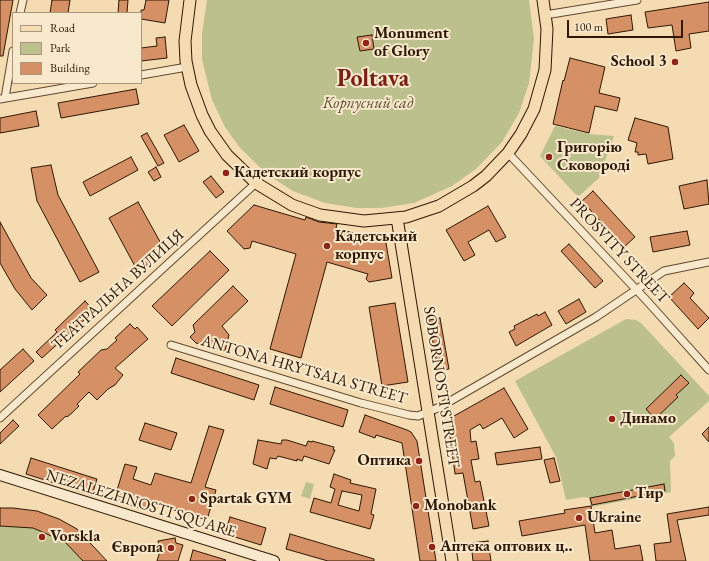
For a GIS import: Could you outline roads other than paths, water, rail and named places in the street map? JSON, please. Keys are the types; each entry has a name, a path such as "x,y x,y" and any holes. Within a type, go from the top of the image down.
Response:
{"main road":[{"path":"190,0 185,33 187,67 195,100 210,131 227,155 256,183 292,205 320,215 364,221 397,218 429,210 461,194 486,176 508,153 528,122 542,83 547,44 545,15 542,0"},
{"name":"SOBORNOSTI STREET","path":"397,218 452,561"}],"street":[{"path":"20,12 23,0"},
{"path":"545,15 636,0"},
{"path":"12,55 2,98 87,84"},
{"path":"142,75 187,67"},
{"name":"PROSVITY STREET","path":"508,153 709,370"},
{"name":"ТЕАТРАЛЬНА ВУЛИЦЯ","path":"0,418 256,183"},
{"name":"ANTONA HRYTSAIA STREET","path":"171,345 361,403 418,416 428,412 596,317 664,271 709,262"},
{"name":"NEZALEZHNOSTI SQUARE","path":"0,476 274,561"}],"place":[{"name":"Monument of Glory","path":"366,43"},
{"name":"School 3","path":"675,62"},
{"name":"Григорію Сковороді","path":"549,157"},
{"name":"Кадетский корпус","path":"226,173"},
{"name":"Кадетський корпус","path":"327,246"},
{"name":"Динамо","path":"612,419"},
{"name":"Оптика","path":"419,461"},
{"name":"Тир","path":"627,494"},
{"name":"Spartak GYM","path":"192,499"},
{"name":"Monobank","path":"416,506"},
{"name":"Ukraine","path":"579,518"},
{"name":"Vorskla","path":"42,537"},
{"name":"Аптека оптових ц..","path":"432,547"},
{"name":"Європа","path":"171,548"}],"district":[{"name":"Poltava","path":"373,79"}],"park label":[{"name":"Корпусний сад","path":"368,104"}]}
